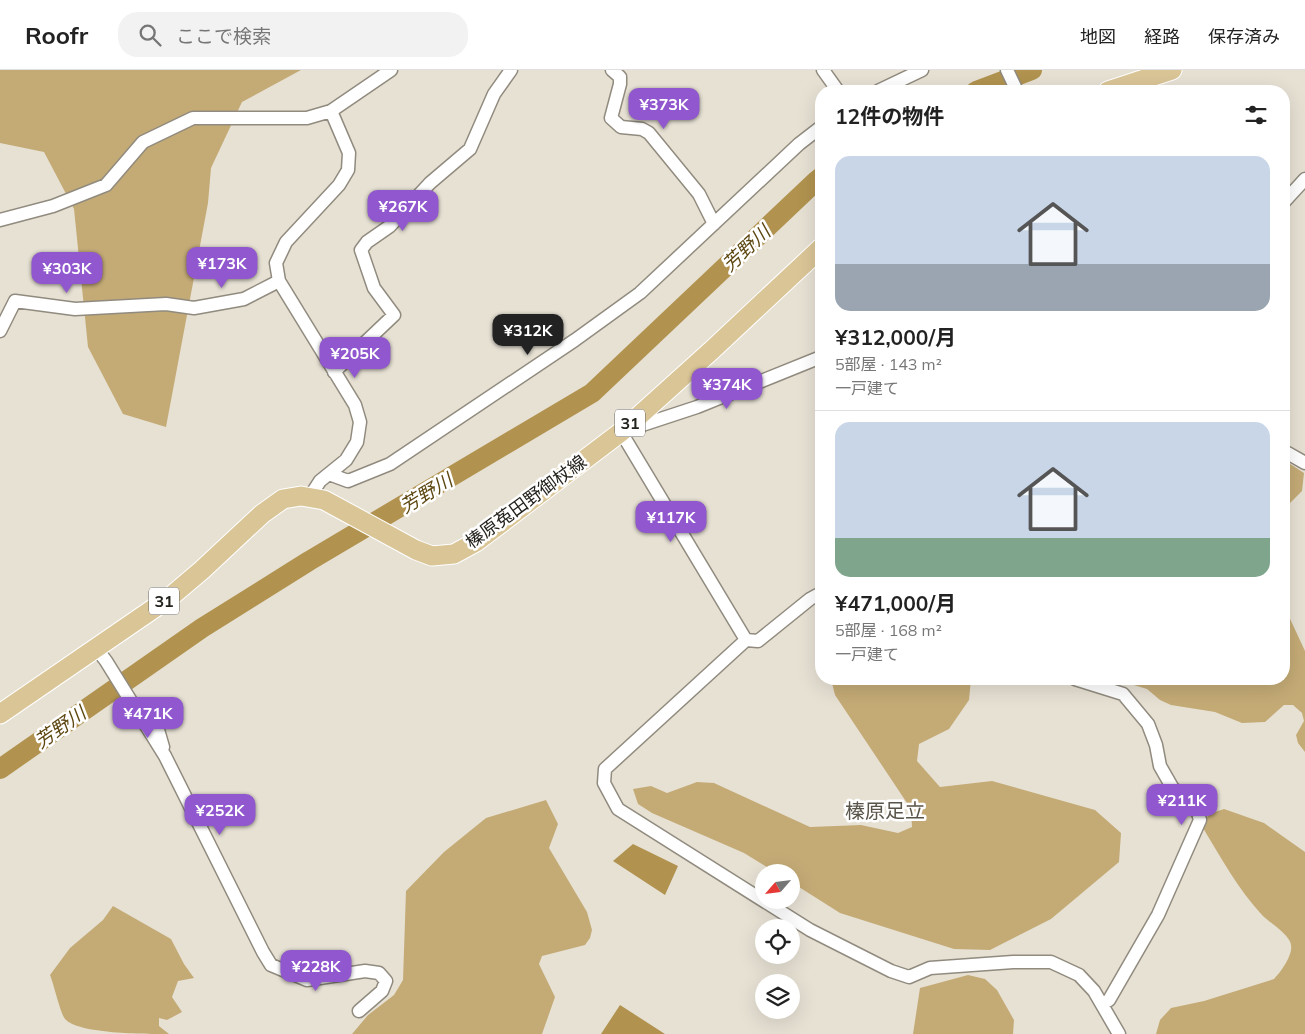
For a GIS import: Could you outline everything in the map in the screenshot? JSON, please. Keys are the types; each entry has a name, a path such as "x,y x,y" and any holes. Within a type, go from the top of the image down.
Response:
{"main road":[{"path":"1126,85 1172,70"},
{"name":"榛原菟田野御杖線","path":"316,499 416,550 432,556 454,554 476,542 620,432 712,350 815,254"},
{"name":"31","path":"0,714 101,654 202,570 262,514 283,499 302,496 316,499"}],"street":[{"path":"0,220 53,206 106,186 143,142 192,118 307,118 331,111 391,70"},
{"path":"334,372 394,314 374,288 361,250 366,242 390,226 430,183 470,149 494,94 511,70"},
{"path":"612,70 620,77 620,84 611,118 621,127 642,129 650,133 699,194 714,224"},
{"path":"823,70 834,85"},
{"path":"891,85 922,70"},
{"path":"1007,70 1014,85"},
{"path":"316,499 320,481 346,460 357,442 360,422 355,405 279,281 276,263 286,242 339,185 348,170 350,153 331,111"},
{"path":"329,474 348,481 390,464 575,340 640,293 799,144 815,132"},
{"path":"1290,195 1305,179"},
{"path":"0,331 15,301 75,309 166,304 194,308 244,299 279,281"},
{"path":"746,640 620,432 697,407 815,358"},
{"path":"1290,454 1305,463"},
{"path":"815,597 758,641 746,640 605,769 604,783 618,809 810,930 891,972 909,977 930,968 1014,962 1051,962 1079,975 1094,991 1119,1034"},
{"path":"101,654 165,756 271,965 307,980 365,971 379,973 386,981 382,991 360,1011"},
{"path":"1094,685 1123,694 1148,724 1156,745 1160,766 1172,787 1198,813 1200,820 1158,915 1109,1000 1102,1004"},
{"path":"154,716 165,756"}],"shaded area":[{"path":"0,70 301,70 242,102 211,168 208,203 166,427 123,414 88,347 74,209 44,152 0,143"},
{"path":"1290,464 1304,473 1302,491 1290,503"},
{"path":"1290,619 1305,651 1305,752 1298,743 1296,735 1304,721 1302,713 1293,705 1284,705 1265,722 1242,723 1215,712 1171,705 1160,700 1147,689 1134,685 1290,685"},
{"path":"832,685 970,685 969,700 949,729 919,744 917,761 940,787 992,781 1095,810 1121,833 1119,862 1051,919 990,950 954,949 840,913 800,888 800,864 762,864 744,853 652,813 638,804 633,789 651,786 667,793 697,782 714,783 810,827 861,825 898,833 912,827 911,809 835,695"},
{"path":"546,800 558,824 549,848 587,912 592,930 590,938 585,945 542,956 539,964 555,997 542,1034 352,1034 368,1015 394,995 403,980 406,891 444,852 486,818"},
{"path":"1224,809 1264,823 1305,852 1305,1034 1156,1034 1160,1020 1171,1008 1204,1001 1274,979 1283,968 1290,954 1290,941 1262,915 1245,895 1203,828 1207,817"},
{"path":"633,844 678,866 665,895 613,861"},
{"path":"113,906 171,939 184,964 194,978 178,981 172,997 182,1012 167,1020 159,1018 159,1026 169,1034 129,1033 83,1028 72,1024 63,1016 50,975 70,948 103,920"},
{"path":"968,975 985,979 997,990 1014,1020 1013,1034 913,1034 920,988"},
{"path":"620,1005 665,1034 601,1034"}],"waterway":[{"name":"芳野川","path":"992,85 1032,70"},
{"name":"芳野川","path":"0,769 202,628 309,561 592,393 815,182"}],"district":[{"name":"榛原足立","path":"885,811"}]}
